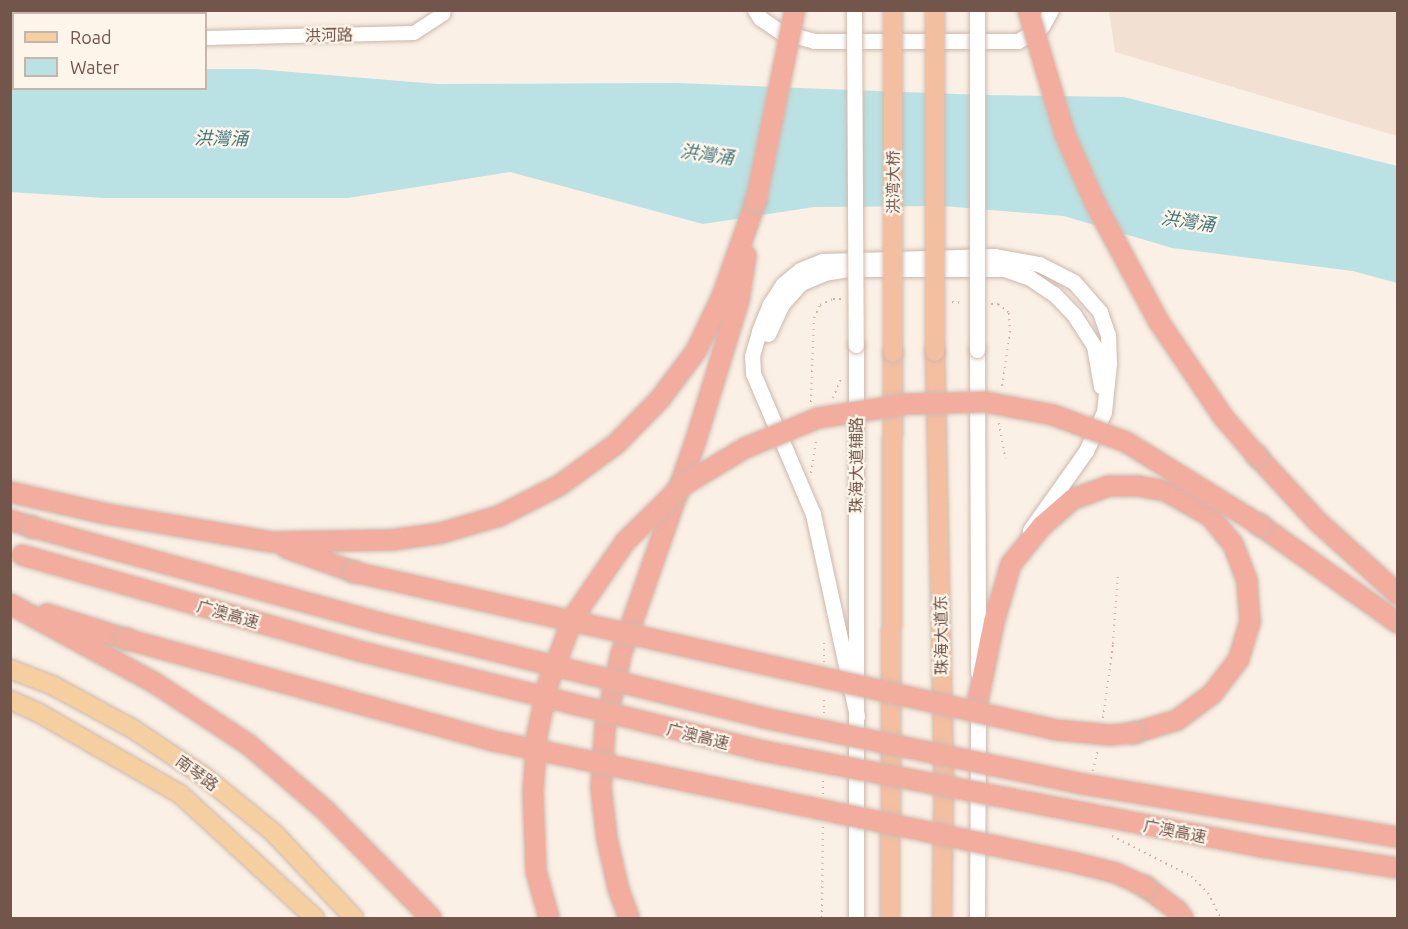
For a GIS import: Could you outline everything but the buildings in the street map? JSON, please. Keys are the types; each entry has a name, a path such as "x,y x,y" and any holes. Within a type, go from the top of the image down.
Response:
{"highway":[{"path":"629,918 618,887 607,839 601,788 605,727 621,654 695,443 756,201 795,10"},
{"name":"洪湾大桥","path":"890,918 893,10"},
{"name":"珠海大道东","path":"935,10 935,352 944,774 942,918"},
{"path":"1028,10 1065,135 1096,205 1159,322 1224,418 1257,456 1318,522 1398,594"},
{"path":"271,542 392,540 441,533 499,516 560,485 616,444 660,399 696,351 731,298"},
{"path":"549,918 536,871 533,792 537,735 548,684 574,616 625,542 682,486 744,448 818,418 907,404 985,402 1053,415 1126,442 1260,525 1398,623"},
{"path":"10,492 107,514 271,542 354,572 1057,730 1110,735 1134,733 1177,720 1212,694 1239,659 1250,622 1247,581 1233,544 1210,516 1166,491 1138,486 1108,486 1073,499 1042,526 1011,564 994,622 978,700"},
{"name":"广澳高速","path":"10,520 377,622 764,718 1083,784 1398,837"},
{"name":"广澳高速","path":"16,554 359,651 758,750 1255,846 1398,868"},
{"path":"10,603 126,639 489,740 1116,873 1146,887 1177,910 1183,918"},
{"path":"10,603 155,682 249,745 324,808 431,918"}],"main road":[{"path":"755,10 760,18 781,32 814,41 1018,41 1042,27 1051,10"},
{"name":"珠海大道辅路","path":"854,10 856,918"},
{"path":"977,10 977,918"},
{"path":"857,716 813,514 789,454 762,399 753,373 753,356 759,331 770,304 783,284 800,270 822,261 846,258 994,256 1018,258 1057,271 1074,282 1100,312 1108,335 1109,363 1104,412 1086,451 1023,538 1011,564"},
{"path":"762,399 759,377 764,343 782,304 801,283 824,273 850,269 969,267 1004,269 1030,278 1054,294 1074,315 1094,346 1104,412"},
{"name":"南琴路","path":"10,669 52,685 134,729 204,777 273,832 354,918"},
{"name":"南琴路","path":"10,700 39,713 180,794 315,918"}],"street":[{"name":"洪河路","path":"207,38 414,33 443,14 444,10"}],"path":[{"path":"830,405 843,375"},
{"path":"1101,725 1113,644 1118,573"},
{"path":"1091,779 1098,748"},
{"path":"1105,832 1191,876 1208,892 1221,918"}],"shaded area":[{"path":"1109,11 1397,11 1397,136 1115,52"}],"water":[{"name":"洪灣涌","path":"10,68 12,68 12,90 207,90 207,69 255,69 437,84 676,83 981,95 1124,97 1397,166 1397,283 1353,271 1172,248 1064,216 943,206 814,207 703,224 510,172 348,198 104,198 11,192"}]}
